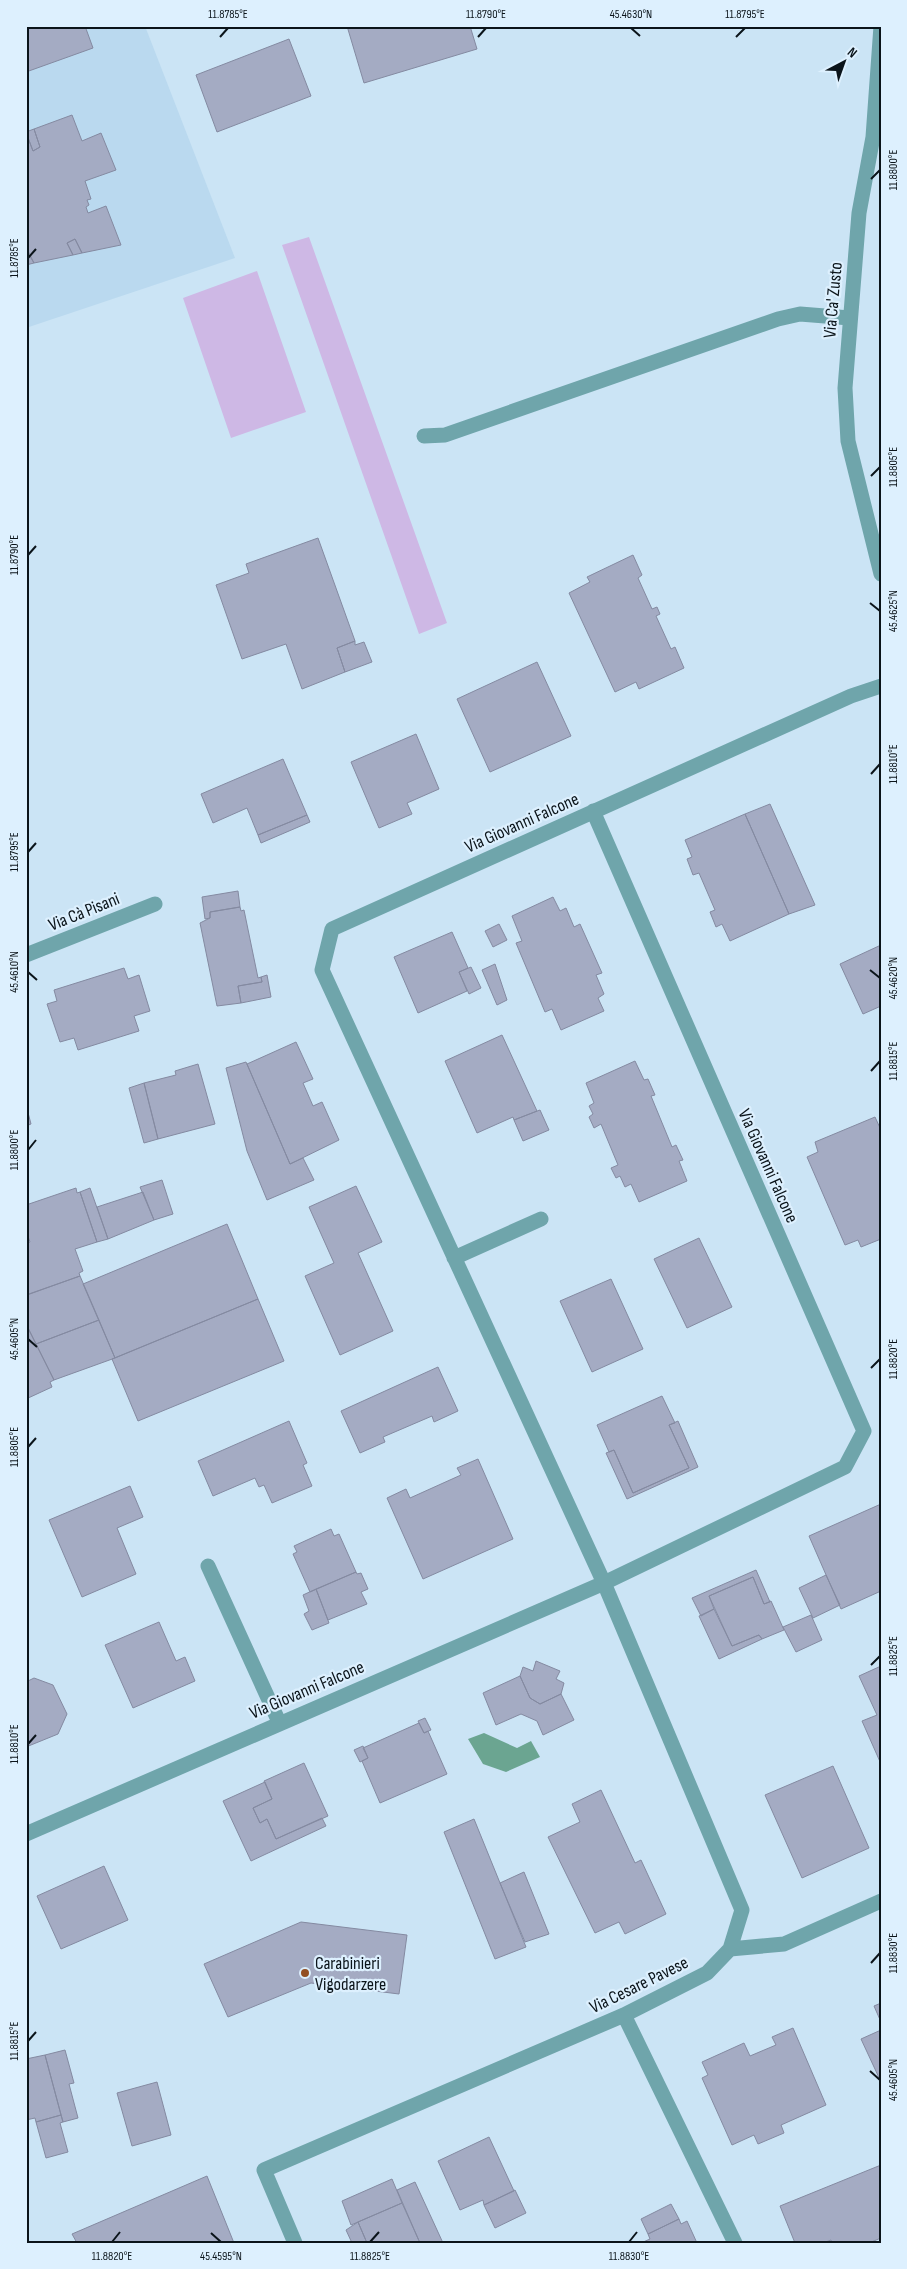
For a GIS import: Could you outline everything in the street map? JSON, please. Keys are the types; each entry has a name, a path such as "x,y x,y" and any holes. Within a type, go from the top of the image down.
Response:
{"street":[{"name":"Via Ca' Zusto","path":"881,26 873,137 859,213 845,388 848,441 881,574"},
{"path":"424,436 445,435 778,320 800,314 850,318"},
{"path":"593,811 842,700 881,686"},
{"name":"Via Giovanni Falcone","path":"26,1834 279,1722 604,1583 845,1467 864,1432 593,811 332,929 322,970 604,1583"},
{"name":"Via Cà Pisani","path":"26,955 155,904"},
{"path":"454,1258 540,1219"},
{"path":"208,1566 279,1722"},
{"name":"Via Cesare Pavese","path":"295,2243 264,2170 624,2015 707,1973 730,1950 742,1910 604,1583"},
{"path":"730,1950 784,1944 881,1901"},
{"path":"624,2015 735,2243"}],"shaded area":[{"path":"26,26 145,26 235,258 26,328"},
{"path":"309,237 447,623 419,634 282,245"},
{"path":"257,271 306,412 231,438 183,298"},
{"path":"484,1733 517,1748 531,1741 540,1757 506,1772 483,1764 468,1739"}],"building":[{"path":"35,26 85,26 93,48 26,72 26,30"},
{"path":"347,26 470,26 477,49 364,83"},
{"path":"289,39 311,96 217,132 196,75"},
{"path":"72,115 82,141 101,133 116,170 85,181 91,199 87,200 89,205 86,207 88,213 106,206 121,245 82,253 75,239 67,243 73,255 34,263 26,250 26,133 33,151 40,147 34,129"},
{"path":"34,129 40,147 33,151 26,132"},
{"path":"75,239 82,253 73,255 67,243"},
{"path":"26,250 34,263 26,265"},
{"path":"318,538 355,641 337,648 345,672 302,689 286,644 242,659 216,585 249,573 246,564"},
{"path":"633,555 642,575 638,578 652,609 657,607 660,614 656,616 671,649 675,647 684,668 639,689 636,682 615,692 569,593 590,582 587,577"},
{"path":"355,641 355,645 364,642 372,662 345,672 337,648"},
{"path":"537,662 571,736 490,772 457,699"},
{"path":"416,734 439,789 407,803 412,814 379,828 351,762"},
{"path":"283,759 307,815 258,835 247,808 213,823 201,794"},
{"path":"770,804 815,905 789,914 745,814"},
{"path":"745,814 789,914 730,941 722,924 716,927 710,912 715,910 699,873 693,875 687,859 692,857 685,840"},
{"path":"307,815 310,822 261,843 258,835"},
{"path":"238,891 240,907 210,912 210,918 205,919 202,897"},
{"path":"553,897 560,911 566,908 574,927 580,924 602,973 596,975 604,994 598,998 604,1011 561,1030 552,1009 545,1012 516,943 522,941 512,916"},
{"path":"240,907 241,911 244,910 258,978 261,977 262,982 238,986 241,1003 217,1006 200,923 210,918 210,912"},
{"path":"499,924 507,940 493,947 485,931"},
{"path":"452,932 468,968 459,972 467,991 418,1013 394,957"},
{"path":"881,945 881,1006 863,1014 840,964"},
{"path":"495,964 507,1000 497,1005 482,970"},
{"path":"471,967 481,988 469,994 459,972"},
{"path":"124,968 128,979 139,975 150,1011 134,1016 139,1031 78,1050 74,1038 60,1042 47,1004 57,1001 54,990"},
{"path":"267,975 271,997 241,1003 238,986 262,982 261,977"},
{"path":"502,1035 537,1111 514,1120 513,1117 477,1133 445,1061"},
{"path":"296,1042 313,1079 303,1083 313,1106 322,1102 339,1140 290,1164 247,1064"},
{"path":"635,1061 644,1080 648,1079 655,1095 651,1096 672,1147 676,1145 683,1160 679,1161 687,1181 639,1202 631,1184 625,1187 620,1176 616,1178 611,1168 618,1165 601,1124 594,1128 589,1117 593,1114 589,1106 594,1103 586,1083"},
{"path":"246,1062 290,1164 303,1158 314,1180 267,1200 247,1151 226,1068"},
{"path":"198,1064 215,1124 158,1139 144,1083 176,1075 175,1071"},
{"path":"144,1083 158,1139 144,1143 129,1088"},
{"path":"26,1105 31,1124 26,1126"},
{"path":"540,1110 549,1130 523,1141 514,1120"},
{"path":"875,1117 881,1130 881,1239 861,1247 858,1240 845,1245 807,1157 818,1152 815,1142"},
{"path":"162,1180 173,1214 154,1220 140,1187"},
{"path":"356,1186 382,1242 358,1253 393,1331 340,1355 305,1276 334,1263 309,1207"},
{"path":"76,1188 77,1193 80,1192 97,1242 75,1249 83,1271 79,1273 80,1276 27,1295 26,1244 30,1242 26,1231 26,1205"},
{"path":"90,1188 108,1239 97,1242 80,1192"},
{"path":"143,1192 154,1220 108,1239 97,1207"},
{"path":"227,1224 258,1299 115,1358 83,1284"},
{"path":"699,1238 732,1307 687,1328 654,1259"},
{"path":"80,1276 99,1320 36,1344 26,1324 26,1295"},
{"path":"611,1279 643,1349 592,1372 560,1301"},
{"path":"258,1299 284,1361 138,1421 112,1359"},
{"path":"99,1320 115,1358 54,1380 36,1344"},
{"path":"26,1324 54,1380 50,1382 52,1387 26,1399"},
{"path":"438,1367 458,1411 434,1422 432,1416 383,1437 385,1442 360,1453 341,1411"},
{"path":"662,1396 675,1423 669,1425 689,1468 633,1493 614,1450 609,1452 597,1425"},
{"path":"289,1421 307,1463 303,1465 312,1486 272,1503 264,1485 259,1487 255,1478 213,1496 198,1461"},
{"path":"678,1421 698,1467 627,1499 606,1453 614,1450 633,1493 689,1468 669,1425"},
{"path":"478,1459 513,1539 423,1579 387,1498 406,1489 410,1498 461,1475 457,1468"},
{"path":"130,1486 143,1517 117,1528 136,1574 82,1597 49,1520"},
{"path":"881,1504 881,1591 841,1609 809,1536"},
{"path":"331,1529 334,1536 339,1534 356,1572 310,1592 293,1554 297,1552 294,1546"},
{"path":"756,1570 770,1602 764,1604 753,1577 709,1596 714,1609 701,1616 692,1598"},
{"path":"356,1572 357,1574 361,1573 368,1589 361,1592 367,1604 328,1620 316,1589"},
{"path":"826,1575 840,1605 813,1618 799,1588"},
{"path":"753,1577 764,1604 771,1601 784,1630 762,1639 759,1635 732,1646 709,1596"},
{"path":"316,1589 329,1623 312,1630 304,1614 309,1611 303,1595"},
{"path":"714,1609 732,1646 759,1635 762,1639 719,1659 699,1616"},
{"path":"811,1615 822,1640 796,1652 783,1627"},
{"path":"159,1622 176,1661 185,1657 195,1681 133,1708 105,1645"},
{"path":"536,1661 560,1671 556,1679 564,1683 561,1694 540,1704 530,1698 520,1676 523,1667 533,1671"},
{"path":"881,1666 881,1764 862,1721 877,1715 859,1676"},
{"path":"520,1676 530,1698 540,1704 561,1694 574,1720 543,1735 537,1721 521,1714 496,1725 483,1693"},
{"path":"34,1678 53,1685 67,1714 58,1734 26,1747 26,1682"},
{"path":"425,1718 431,1730 424,1733 418,1721"},
{"path":"419,1723 424,1733 428,1731 447,1774 380,1803 362,1761 368,1758 363,1748"},
{"path":"363,1746 368,1758 360,1762 354,1750"},
{"path":"304,1763 328,1816 276,1839 267,1819 260,1823 253,1808 272,1799 264,1781"},
{"path":"833,1766 869,1848 802,1878 765,1795"},
{"path":"265,1782 272,1799 253,1808 260,1823 267,1819 276,1839 322,1818 326,1826 251,1861 223,1801"},
{"path":"601,1790 635,1863 641,1860 666,1914 625,1934 619,1922 595,1933 548,1837 580,1822 572,1804"},
{"path":"474,1819 526,1947 495,1959 444,1832"},
{"path":"104,1866 128,1920 61,1949 37,1896"},
{"path":"524,1872 549,1934 525,1942 500,1883"},
{"name":"Carabinieri Vigodarzere","path":"301,1922 407,1935 399,1994 311,1983 228,2017 204,1964"},
{"path":"881,2003 881,2022 874,2006"},
{"path":"793,2028 826,2105 781,2125 784,2133 758,2144 754,2135 732,2145 702,2078 708,2075 702,2062 744,2043 750,2056 776,2045 772,2037"},
{"path":"881,2030 881,2082 861,2039"},
{"path":"65,2050 74,2083 69,2084 78,2118 63,2122 45,2055"},
{"path":"45,2055 61,2115 36,2122 35,2118 26,2120 26,2059"},
{"path":"157,2082 171,2135 132,2146 117,2093"},
{"path":"61,2115 63,2122 60,2123 68,2152 46,2158 36,2122"},
{"path":"489,2137 514,2191 484,2205 483,2200 460,2210 438,2161"},
{"path":"881,2165 881,2238 869,2243 832,2243 831,2240 823,2243 795,2243 780,2206"},
{"path":"207,2176 234,2243 77,2243 72,2234"},
{"path":"392,2179 402,2203 351,2225 342,2201"},
{"path":"415,2182 443,2243 420,2243 397,2190"},
{"path":"515,2190 526,2213 495,2228 484,2205"},
{"path":"402,2203 420,2243 367,2243 358,2222"},
{"path":"671,2204 679,2219 648,2234 641,2219"},
{"path":"679,2219 681,2224 687,2221 697,2243 641,2243 650,2239 648,2234"},
{"path":"358,2222 367,2243 352,2243 346,2230"}],"place":[{"name":"Carabinieri Vigodarzere","path":"305,1973"}]}
